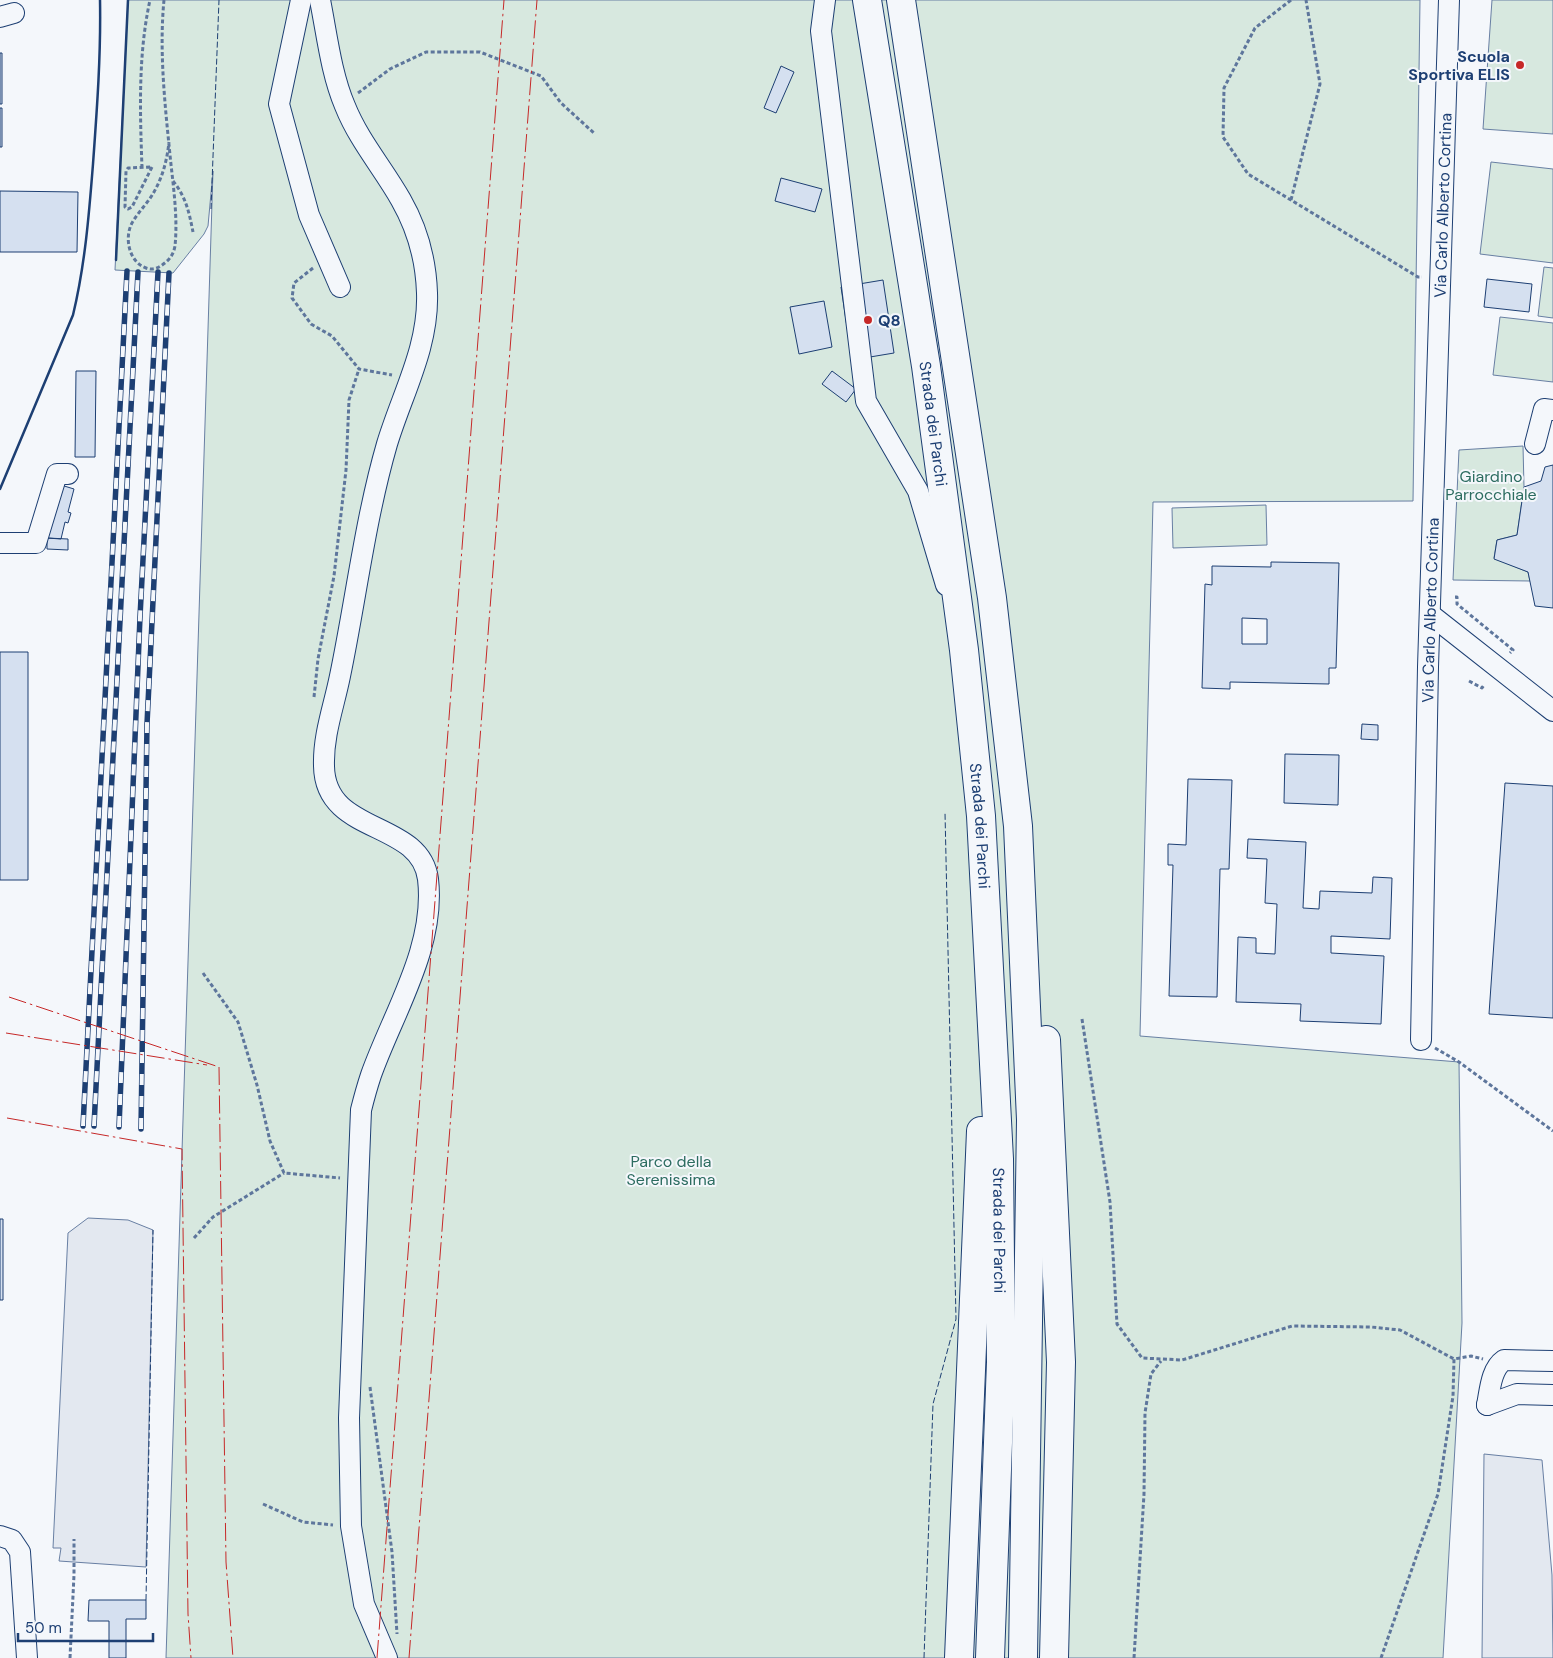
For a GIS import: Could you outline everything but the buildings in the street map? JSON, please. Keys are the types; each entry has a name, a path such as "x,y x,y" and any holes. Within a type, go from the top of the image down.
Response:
{"highway":[{"name":"Strada dei Parchi","path":"867,0 926,366 964,650 981,816 999,1160 1001,1362 990,1658"},
{"name":"Strada dei Parchi","path":"901,0 992,598 1018,826 1031,1120 1023,1658"},
{"path":"1018,826 1041,967 1052,1139 1061,1362 1054,1658"},
{"path":"959,1658 989,974"}],"street":[{"path":"302,0 279,104 309,215 340,287"},
{"path":"320,0 333,65 344,104 361,140 401,200 416,232 424,262 427,292 426,318 412,378 387,444 369,518 340,677 325,746 323,769 329,789 342,809 362,822 398,838 417,852 428,875 429,905 422,943 371,1075 361,1110 349,1418 351,1526 364,1604 387,1658"},
{"path":"825,0 821,31 866,400 918,491 964,650"},
{"name":"Via Carlo Alberto Cortina","path":"1421,1040 1449,0"},
{"path":"1535,444 1544,409 1553,410"},
{"path":"0,543 36,543 57,474 68,474"},
{"path":"1431,615 1553,712"},
{"path":"1553,1361 1508,1359 1500,1363 1493,1377 1487,1405 1517,1394 1553,1395"},
{"path":"8,1540 21,1557 27,1658"}],"path":[{"path":"142,168 140,94 143,30 150,0"},
{"path":"164,0 162,28 175,204 173,254 165,263 156,268 148,269 140,265 132,256 129,244 130,226 154,193 164,170 169,142"},
{"path":"1291,0 1255,28 1224,88 1223,137 1248,174 1418,277 1442,277"},
{"path":"1291,200 1320,84 1306,0"},
{"path":"344,104 390,69 426,52 480,52 542,76 561,103 595,134"},
{"path":"152,167 132,207 128,209 125,207 126,171 128,168 142,168 152,167"},
{"path":"173,181 182,192 188,206 193,232"},
{"path":"327,257 294,283 292,298 311,324 332,336 359,369 412,378"},
{"path":"313,705 318,659 334,576 346,470 349,400 359,369"},
{"path":"1455,597 1457,597 1457,604 1513,650 1510,653"},
{"path":"1469,681 1482,688 1484,685"},
{"path":"204,974 238,1022 257,1085 270,1141 284,1174"},
{"path":"1082,1019 1110,1202 1117,1324 1142,1358 1182,1360 1292,1326 1371,1327 1400,1330 1454,1359 1471,1356 1500,1363"},
{"path":"1421,1040 1459,1062 1553,1131"},
{"path":"194,1238 213,1216 284,1174 359,1179"},
{"path":"1381,1658 1438,1494 1453,1396 1454,1359"},
{"path":"1134,1658 1144,1494 1145,1413 1151,1374 1161,1360"},
{"path":"369,1382 392,1552 397,1639"},
{"path":"263,1504 303,1522 351,1526"},
{"path":"70,1658 74,1539"}],"green space":[{"name":"Parco della Serenissima","path":"128,0 1420,0 1413,501 1153,502 1140,1036 1459,1062 1462,1323 1443,1658 166,1658 213,171 208,226 204,234 173,273 115,270"},
{"name":"Scuola Sportiva ELIS","path":"1492,0 1553,0 1553,134 1483,129"},
{"path":"1491,162 1553,169 1553,263 1480,254"},
{"path":"1544,267 1553,268 1553,318 1538,316"},
{"path":"1500,317 1553,323 1553,382 1493,375"},
{"name":"Giardino Parrocchiale","path":"1523,446 1524,487 1517,535 1497,540 1494,558 1528,572 1530,581 1453,580 1459,450"},
{"path":"1266,505 1267,545 1173,548 1172,508"}],"shaded area":[{"path":"88,1218 128,1220 153,1230 146,1567 59,1561 61,1548 53,1548 68,1233"},
{"path":"1484,1454 1542,1460 1552,1575 1553,1658 1482,1658"}],"railway":[{"path":"83,1126 127,271"},
{"path":"94,1126 138,272"},
{"path":"119,1127 140,617 158,272"},
{"path":"141,1129 147,724 169,273"}],"fence":[{"path":"211,209 219,0"},
{"path":"924,1658 933,1404 956,1319 945,812"},
{"path":"146,1600 153,1230"}],"wall":[{"path":"0,489 73,315 81,277 93,164 99,62 100,0"},
{"path":"116,260 128,0"}],"power":[{"path":"377,1658 504,0"},
{"path":"409,1658 537,0"},
{"path":"9,997 219,1067"},
{"path":"6,1033 207,1065"},
{"path":"219,1067 226,1562 233,1658"},
{"path":"7,1118 182,1149 188,1614 191,1658"}],"place":[{"name":"Scuola Sportiva ELIS","path":"1520,65"},
{"name":"Q8","path":"868,320"}]}
